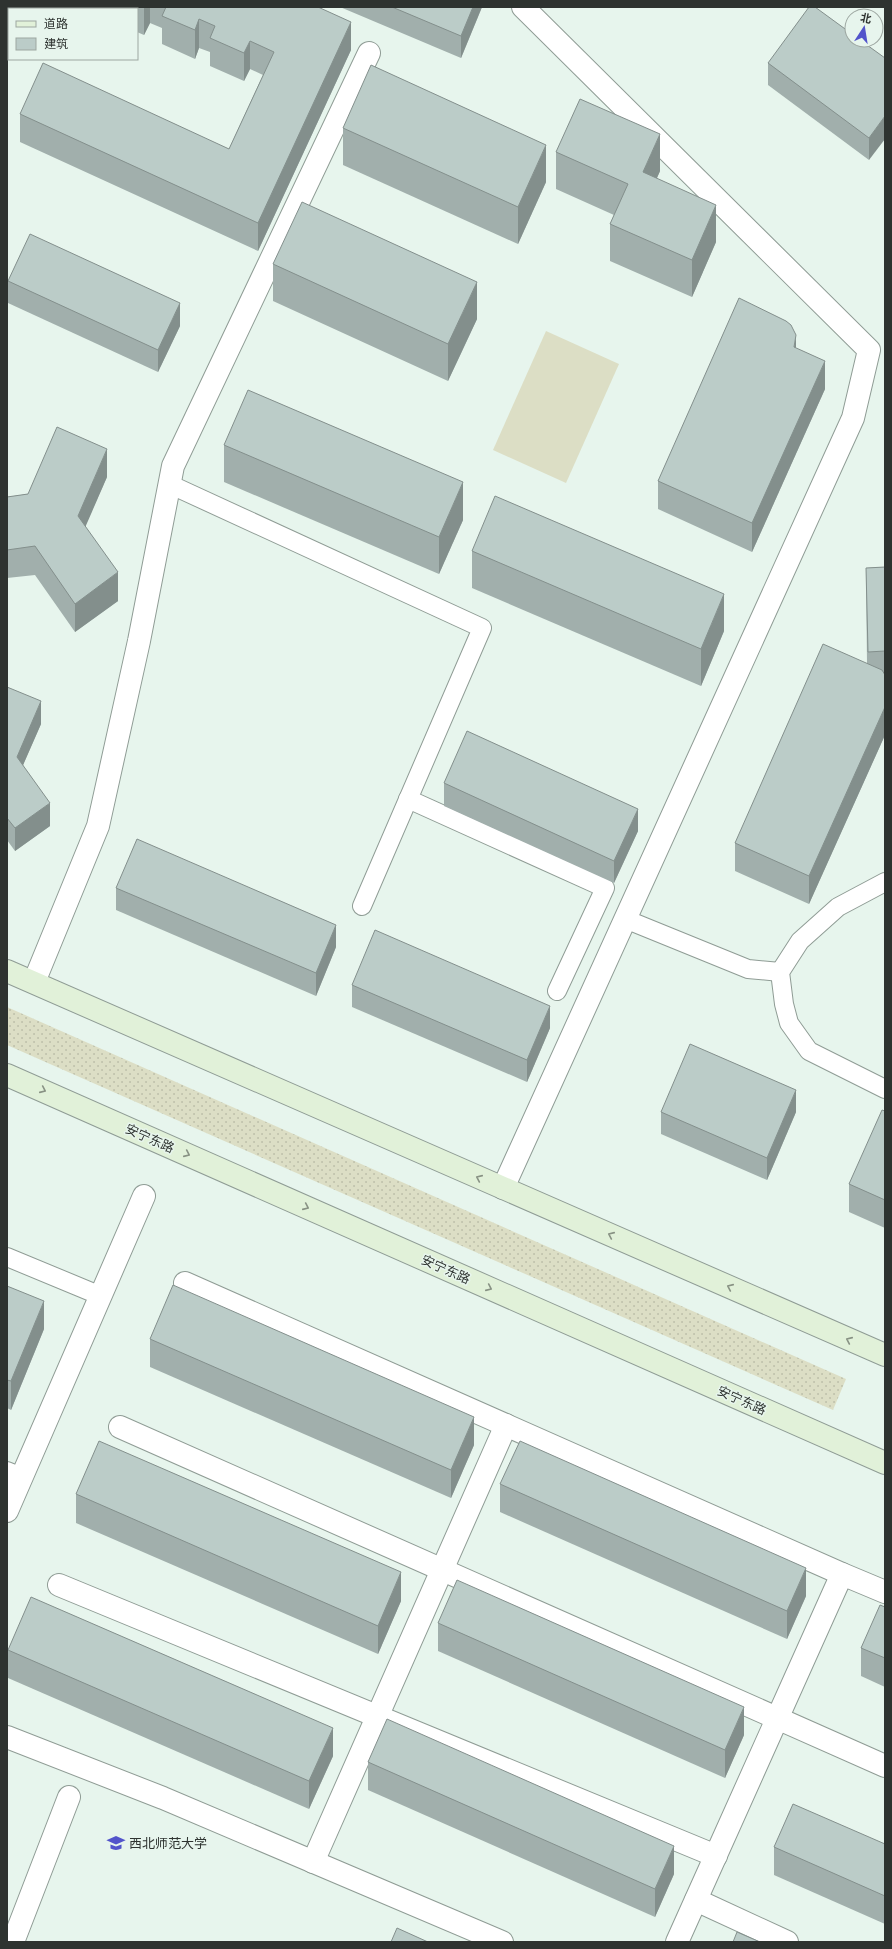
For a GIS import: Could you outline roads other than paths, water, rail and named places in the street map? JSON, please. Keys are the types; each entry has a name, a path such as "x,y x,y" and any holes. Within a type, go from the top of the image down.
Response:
{"main road":[{"path":"7,971 885,1355"},
{"name":"安宁东路","path":"7,1075 885,1463"}],"street":[{"path":"503,1188 853,418 869,350 523,7"},
{"path":"34,982 98,826 139,641 173,466 369,53"},
{"path":"7,1511 14,1474 101,1296 144,1196"},
{"path":"185,1283 885,1592"},
{"path":"312,1862 506,1425"},
{"path":"120,1427 885,1766"},
{"path":"677,1942 842,1574"},
{"path":"59,1585 716,1856"},
{"path":"7,1737 163,1798 502,1942"},
{"path":"13,1942 69,1797"},
{"path":"696,1900 787,1942"}],"lane":[{"path":"169,484 482,628 362,906"},
{"path":"408,799 605,888 557,991"},
{"path":"885,882 838,907 800,941 780,972 784,1004 789,1022 809,1051 885,1089"},
{"path":"625,919 748,970 780,972"},
{"path":"7,1257 101,1296"}],"place":[{"name":"西北师范大学","path":"116,1843"}]}
